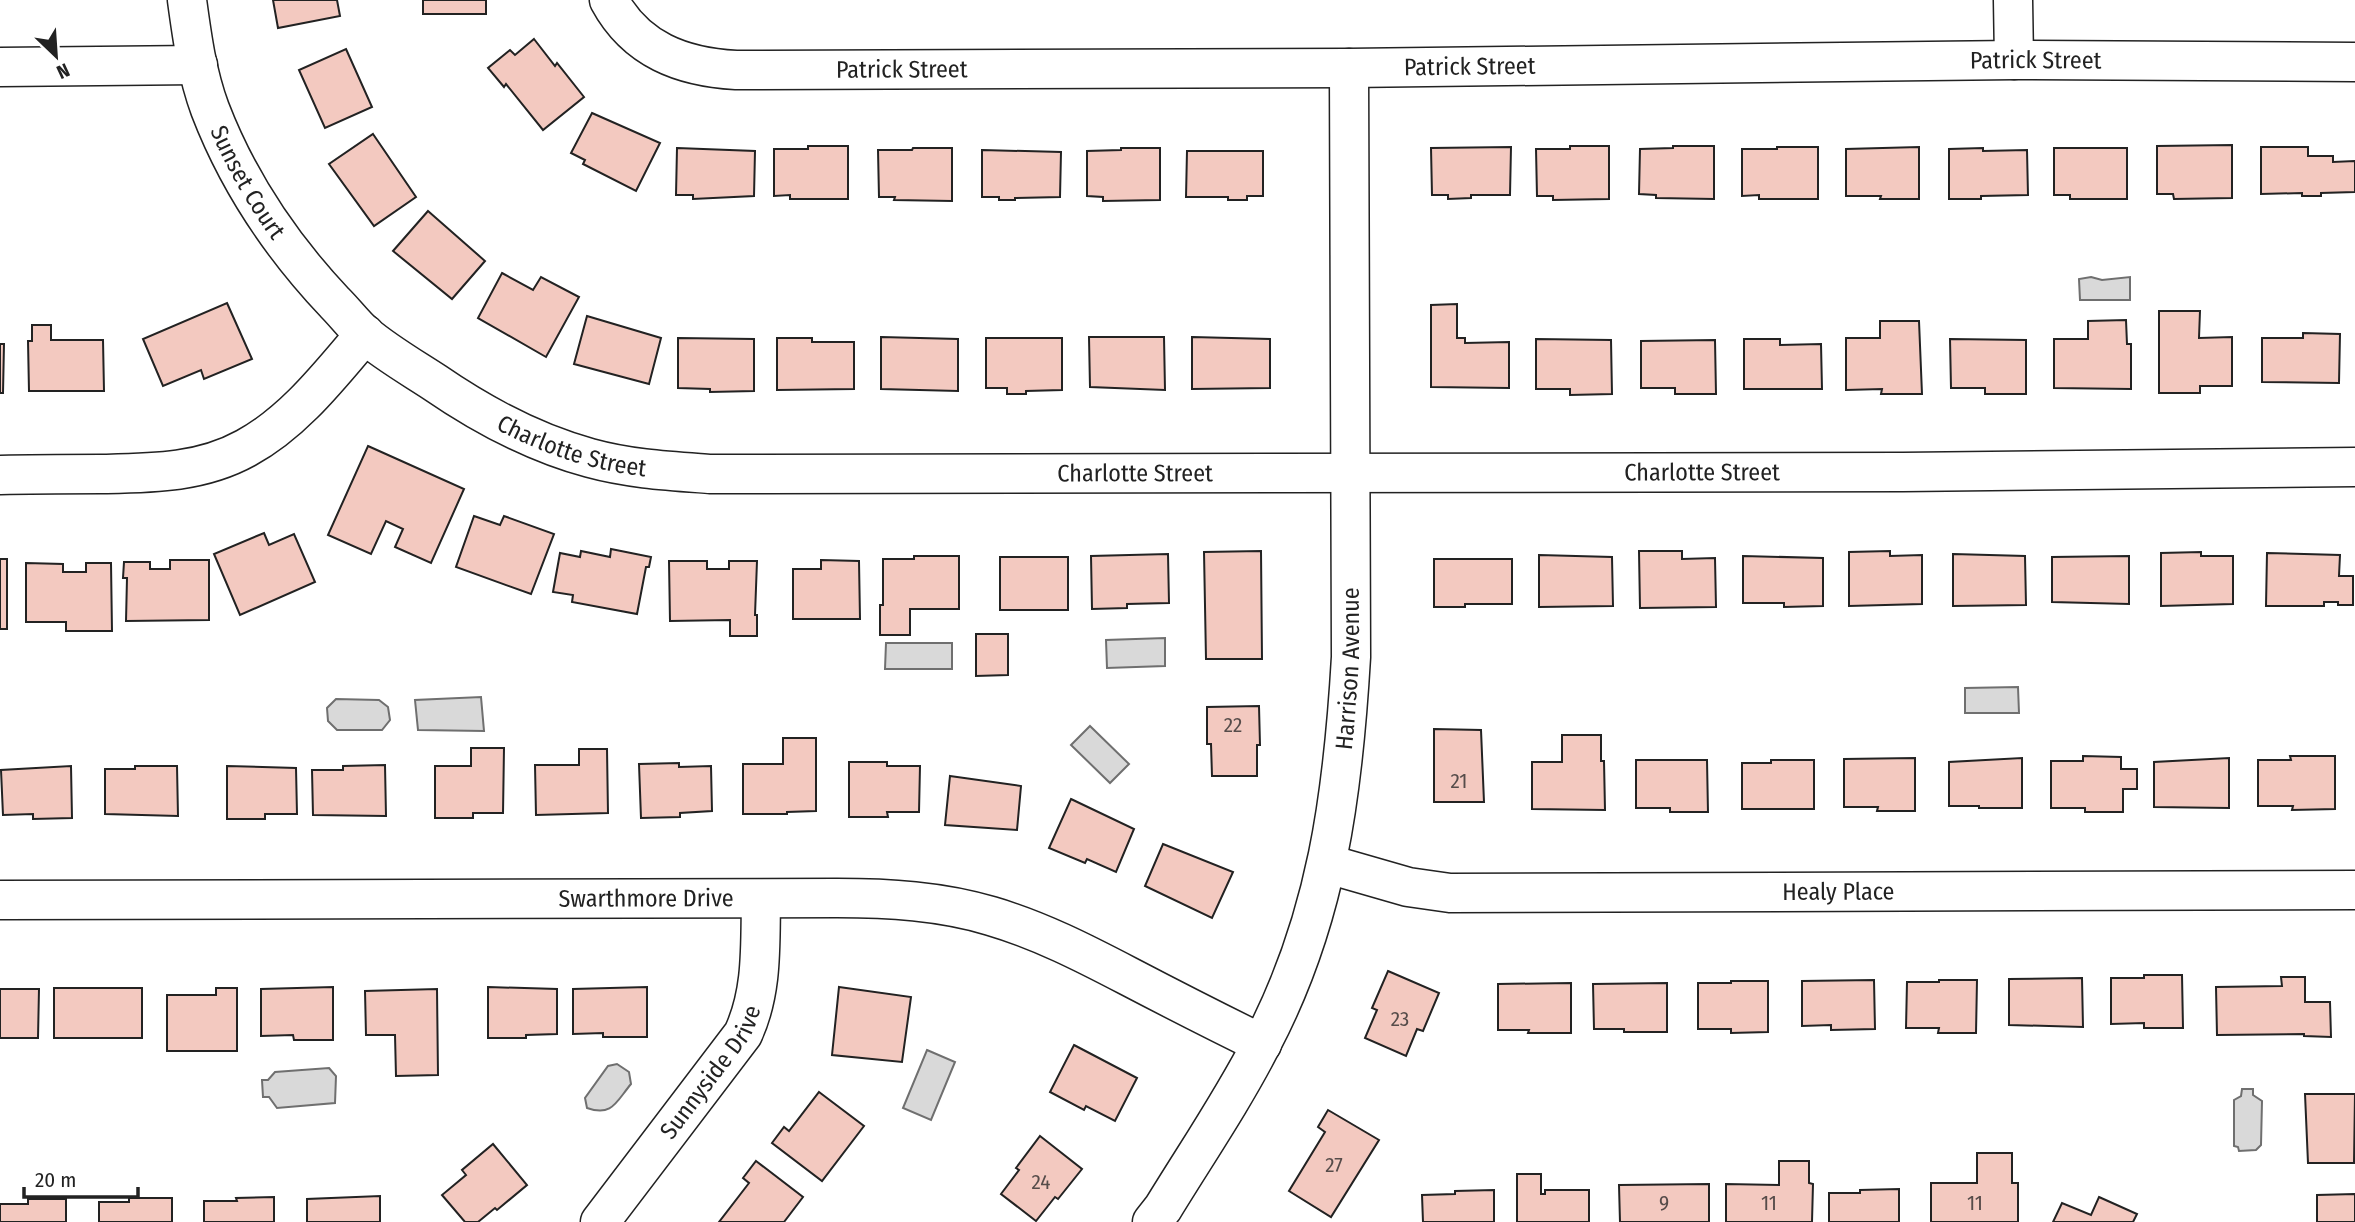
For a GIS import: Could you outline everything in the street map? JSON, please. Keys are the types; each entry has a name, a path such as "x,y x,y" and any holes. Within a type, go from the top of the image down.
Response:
{"street":[{"name":"Sunset Court","path":"187,0 198,65 214,118 255,201 279,237 313,279 365,334"},
{"name":"Patrick Street","path":"609,0 621,19 650,46 677,60 707,68 1349,68 2014,60 2355,62"},
{"path":"2013,0 2014,60"},
{"path":"0,67 198,65"},
{"name":"Harrison Avenue","path":"1166,1217 1262,1044 1303,948 1328,864 1346,744 1351,657 1349,68"},
{"path":"0,474 179,471 228,457 248,447 279,425 314,392 365,334"},
{"name":"Charlotte Street","path":"365,334 456,397 493,419 554,447 628,467 711,474 1903,472 2355,467"},
{"name":"Healy Place","path":"1328,864 1408,887 1450,893 2355,890"},
{"name":"Sunnyside Drive","path":"600,1222 743,1034 751,1016 760,970 761,899"},
{"name":"Swarthmore Drive","path":"0,900 898,900 950,906 990,915 1075,949 1262,1044"}],"shaded area":[{"path":"2091,277 2102,280 2130,277 2130,300 2080,300 2079,279"},
{"path":"1165,638 1165,666 1107,668 1106,640"},
{"path":"886,643 952,643 952,669 885,669"},
{"path":"2018,687 2019,713 1965,713 1965,688"},
{"path":"481,697 484,731 418,730 415,700"},
{"path":"336,699 379,700 388,707 390,720 382,730 337,730 328,721 327,708"},
{"path":"1090,726 1129,764 1110,783 1071,745"},
{"path":"927,1050 955,1062 931,1120 903,1108"},
{"path":"617,1064 629,1072 631,1084 608,1109 602,1111 587,1108 585,1098 608,1066"},
{"path":"329,1068 336,1076 335,1103 277,1108 269,1097 263,1097 262,1080 268,1080 275,1072"},
{"path":"2242,1089 2253,1089 2253,1095 2262,1101 2261,1145 2256,1150 2239,1151 2238,1147 2234,1146 2234,1100 2241,1096"}],"building":[{"path":"273,0 337,0 340,16 278,28"},
{"path":"423,0 486,0 486,14 423,14"},
{"path":"534,39 584,97 543,130 506,84 504,87 488,68 510,50 515,55"},
{"path":"346,49 372,107 325,128 299,70"},
{"path":"592,113 660,143 636,191 583,164 585,160 571,153"},
{"path":"373,134 416,197 374,226 329,164"},
{"path":"2232,145 2232,198 2174,199 2173,194 2157,194 2157,146"},
{"path":"808,146 848,146 848,199 790,199 790,195 774,196 774,149 808,149"},
{"path":"1570,146 1609,146 1609,199 1553,200 1553,196 1537,196 1536,149 1570,149"},
{"path":"1714,146 1714,199 1656,198 1656,195 1639,194 1640,149"},
{"path":"1511,147 1510,195 1471,195 1471,198 1448,199 1448,195 1432,195 1431,148"},
{"path":"1818,147 1818,199 1759,199 1759,195 1742,196 1742,149"},
{"path":"1919,147 1919,199 1846,196 1846,149"},
{"path":"2261,147 2308,147 2308,156 2333,156 2333,162 2355,161 2355,192 2321,193 2321,196 2302,196 2302,193 2261,194"},
{"path":"677,148 755,151 754,196 693,199 693,195 676,195"},
{"path":"952,148 952,201 894,200 895,197 879,197 878,150"},
{"path":"1160,148 1160,200 1103,201 1103,197 1087,196 1087,151"},
{"path":"1983,148 1983,151 2027,150 2028,195 1949,199 1949,149"},
{"path":"2054,148 2127,148 2127,199 2070,199 2070,195 2054,195"},
{"path":"982,150 1061,152 1060,197 999,200 999,197 982,197"},
{"path":"1187,151 1263,151 1263,196 1247,196 1247,200 1186,197"},
{"path":"428,211 485,261 452,299 393,251"},
{"path":"502,273 533,290 541,277 579,297 546,357 478,318"},
{"path":"227,303 252,359 204,379 201,370 163,386 143,339"},
{"path":"1457,304 1457,338 1465,338 1465,343 1509,342 1509,388 1431,387 1431,305"},
{"path":"2159,311 2200,311 2199,338 2232,337 2232,386 2200,386 2200,393 2159,393"},
{"path":"587,316 661,338 649,384 574,364"},
{"path":"2126,320 2127,344 2131,344 2131,389 2054,388 2054,339 2088,339 2088,321"},
{"path":"1880,321 1919,321 1922,394 1881,394 1882,389 1846,390 1846,338 1880,338"},
{"path":"32,325 51,325 51,340 103,340 104,391 29,391 28,341 32,341"},
{"path":"2303,333 2340,334 2339,383 2262,382 2262,338 2303,338"},
{"path":"881,337 958,339 958,391 881,389"},
{"path":"1089,337 1164,337 1165,390 1090,387"},
{"path":"1192,337 1270,339 1270,388 1192,389"},
{"path":"678,338 754,339 754,391 710,392 710,389 678,388"},
{"path":"777,338 812,338 812,342 854,342 854,389 777,390"},
{"path":"986,338 1062,338 1062,390 1007,394 1007,388 986,388"},
{"path":"1536,339 1611,340 1612,394 1570,395 1570,389 1536,389"},
{"path":"1744,339 1780,339 1780,345 1821,344 1822,389 1744,389"},
{"path":"1950,339 2026,340 2026,394 1985,394 1985,388 1951,388"},
{"path":"1715,340 1716,394 1675,394 1675,388 1641,388 1641,341"},
{"path":"0,344 4,344 3,393 0,393"},
{"path":"368,446 464,489 431,563 395,547 403,529 386,521 371,554 328,535"},
{"path":"474,516 500,525 504,516 554,534 531,594 456,567"},
{"path":"264,533 269,545 294,534 315,582 240,615 214,554"},
{"path":"611,549 651,557 649,567 646,567 637,614 572,602 573,595 553,592 560,553 580,557 581,551 610,557"},
{"path":"1261,551 1262,659 1206,659 1204,552"},
{"path":"1639,551 1682,551 1682,559 1715,558 1716,607 1640,608"},
{"path":"1890,551 1890,556 1922,555 1922,604 1849,606 1849,552"},
{"path":"2201,552 2201,556 2233,556 2233,604 2161,606 2161,553"},
{"path":"2267,553 2340,555 2339,576 2353,576 2353,605 2324,602 2324,606 2266,606"},
{"path":"1168,554 1169,603 1127,604 1127,608 1092,609 1091,556"},
{"path":"1953,554 2025,556 2026,605 1953,606"},
{"path":"1539,555 1612,557 1613,606 1539,607"},
{"path":"914,556 959,556 959,609 910,609 910,635 880,635 883,559 914,559"},
{"path":"1743,556 1823,558 1823,606 1784,607 1784,603 1743,603"},
{"path":"2129,556 2129,604 2052,602 2052,557"},
{"path":"1000,557 1068,557 1068,610 1000,610"},
{"path":"0,559 7,559 7,629 0,629"},
{"path":"1434,559 1512,559 1512,604 1434,607"},
{"path":"170,560 209,560 209,620 126,621 127,578 123,578 124,562 150,562 150,569 170,569"},
{"path":"821,560 859,561 860,619 793,619 793,569 821,569"},
{"path":"669,561 707,561 707,569 729,569 729,561 757,561 757,636 730,636 730,620 670,621"},
{"path":"26,563 63,564 63,572 86,572 86,563 111,563 112,631 66,631 66,622 26,622"},
{"path":"976,634 1008,634 1008,675 976,676"},
{"path":"1259,706 1260,745 1257,745 1257,776 1212,776 1211,744 1207,744 1207,707"},
{"path":"1434,729 1481,730 1484,802 1434,802"},
{"path":"1562,735 1601,735 1605,810 1532,809 1532,762 1562,762"},
{"path":"783,738 816,738 816,811 743,814 743,764 783,764"},
{"path":"471,748 504,748 503,813 473,813 473,818 435,818 435,766 471,766"},
{"path":"579,749 607,749 608,813 536,815 535,765 579,765"},
{"path":"2083,756 2121,757 2121,769 2137,769 2137,789 2123,789 2123,812 2085,812 2085,808 2051,808 2051,761 2083,761"},
{"path":"2290,756 2335,756 2335,809 2292,810 2293,806 2258,806 2258,760 2291,760"},
{"path":"1915,758 1915,811 1877,811 1878,807 1844,807 1844,759"},
{"path":"2022,758 2022,808 1949,806 1949,762"},
{"path":"2229,758 2229,808 2154,807 2154,762"},
{"path":"1636,760 1707,760 1708,812 1670,812 1670,808 1636,808"},
{"path":"1771,760 1814,760 1814,809 1742,809 1742,763 1771,763"},
{"path":"849,762 887,762 887,766 920,766 919,812 887,812 888,817 849,817"},
{"path":"679,763 679,767 711,766 712,811 680,813 680,817 641,818 639,764"},
{"path":"385,765 386,816 313,815 312,770 343,770 343,766"},
{"path":"71,766 72,818 33,819 33,814 3,815 1,770"},
{"path":"135,766 177,766 178,816 105,814 105,769 135,769"},
{"path":"227,766 296,768 297,814 265,814 265,819 227,819"},
{"path":"950,776 1021,786 1017,830 945,825"},
{"path":"1071,799 1134,829 1116,872 1087,859 1085,863 1049,848"},
{"path":"1163,844 1233,872 1212,918 1145,886"},
{"path":"1388,971 1439,993 1423,1031 1417,1029 1406,1056 1365,1038 1377,1010 1372,1008"},
{"path":"2144,975 2182,975 2183,1028 2144,1028 2144,1023 2111,1024 2111,978 2144,978"},
{"path":"2281,977 2305,977 2305,1002 2330,1002 2331,1037 2304,1034 2217,1035 2216,987 2282,986"},
{"path":"2082,978 2083,1027 2009,1025 2009,979"},
{"path":"1874,980 1875,1029 1831,1030 1831,1025 1802,1026 1802,981"},
{"path":"1977,980 1976,1033 1938,1033 1939,1028 1906,1028 1907,982"},
{"path":"1768,981 1768,1032 1731,1033 1731,1029 1698,1029 1698,983"},
{"path":"1571,983 1571,1033 1498,1030 1498,984"},
{"path":"1667,983 1667,1032 1594,1029 1593,984"},
{"path":"333,987 333,1040 294,1040 293,1035 261,1036 261,989"},
{"path":"488,987 557,989 557,1034 526,1035 526,1038 488,1038"},
{"path":"647,987 647,1037 603,1037 603,1033 573,1034 573,989"},
{"path":"839,987 911,997 902,1062 832,1055"},
{"path":"54,988 142,988 142,1038 54,1038"},
{"path":"216,988 237,988 237,1051 167,1051 167,995 216,995"},
{"path":"0,989 39,989 38,1038 0,1038"},
{"path":"437,989 438,1075 396,1076 395,1035 366,1035 365,991"},
{"path":"1074,1045 1137,1078 1115,1121 1086,1106 1084,1110 1050,1092"},
{"path":"819,1092 864,1126 822,1181 772,1143 784,1127 789,1131"},
{"path":"2305,1094 2355,1094 2354,1163 2308,1163"},
{"path":"1328,1110 1379,1140 1331,1217 1289,1191 1325,1132 1318,1127"},
{"path":"1040,1136 1082,1169 1036,1221 1001,1194"},
{"path":"493,1144 527,1185 478,1222 465,1222 442,1195 466,1175 462,1170"},
{"path":"1977,1153 2012,1153 2012,1183 2018,1183 2018,1222 1931,1222 1931,1183 1977,1183"},
{"path":"756,1161 803,1197 784,1222 719,1222 749,1183 743,1178"},
{"path":"1779,1161 1809,1161 1809,1183 1813,1184 1812,1222 1726,1222 1726,1184 1779,1185"},
{"path":"1517,1174 1541,1174 1541,1194 1545,1194 1545,1190 1589,1190 1589,1222 1517,1222"},
{"path":"1709,1184 1709,1222 1620,1222 1619,1185"},
{"path":"1899,1189 1899,1222 1829,1222 1829,1193"},
{"path":"1494,1190 1494,1222 1423,1222 1422,1195"},
{"path":"2355,1194 2355,1222 2317,1222 2317,1195"},
{"path":"380,1196 380,1222 307,1222 307,1199"},
{"path":"274,1197 274,1222 204,1222 204,1201"},
{"path":"2099,1197 2137,1214 2133,1222 2053,1222 2062,1203 2091,1215"},
{"path":"129,1198 172,1198 172,1222 99,1222 99,1202 129,1202"},
{"path":"28,1199 66,1199 66,1222 0,1222 0,1204 28,1204"}]}
